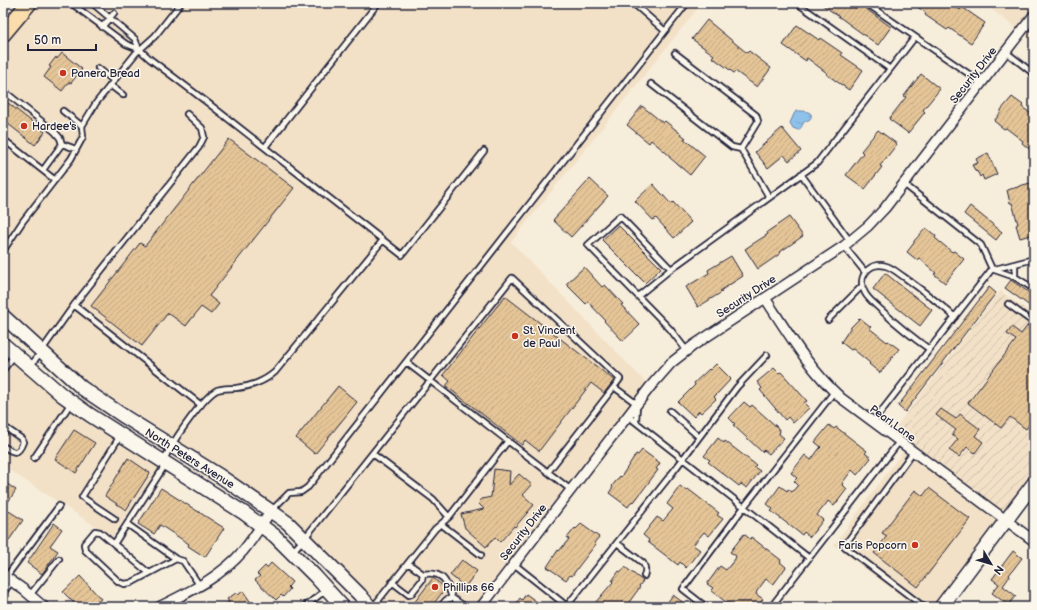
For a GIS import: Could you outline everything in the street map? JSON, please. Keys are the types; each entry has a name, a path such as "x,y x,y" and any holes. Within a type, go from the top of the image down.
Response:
{"main road":[{"path":"3,34 17,3"},
{"path":"3,34 29,3"},
{"name":"North Peters Avenue","path":"3,316 82,388 220,476 288,523 360,594 371,607"},
{"name":"North Peters Avenue","path":"3,344 72,402 244,513 275,536 292,552 343,607"},
{"path":"941,607 1034,483"}],"street":[{"name":"Security Drive","path":"481,607 637,404 671,363 687,350 847,243 877,217 1034,15"},
{"name":"Pearl Lane","path":"765,298 805,359 834,392 872,422 1034,541"},
{"path":"159,607 200,586 222,570 239,555 261,526 270,511"},
{"path":"7,577 44,607"}],"lane":[{"path":"71,3 127,45 139,49 168,74 265,147 402,255 484,151"},
{"path":"92,3 135,39 139,49"},
{"path":"3,251 23,220 65,168 83,137 82,126 96,104 139,49 155,36 181,3"},
{"path":"265,147 378,3"},
{"path":"633,3 665,31"},
{"path":"270,511 289,493 298,493 308,487 687,3"},
{"path":"797,3 890,69"},
{"path":"866,3 982,83"},
{"path":"102,27 114,13"},
{"path":"638,296 671,269 817,163 915,37"},
{"path":"1006,52 1034,74"},
{"path":"674,53 756,115 758,121 741,149"},
{"path":"98,68 114,81"},
{"path":"652,84 732,146 741,149 769,197"},
{"path":"110,85 123,95"},
{"path":"4,91 55,132 60,138 62,144 76,150"},
{"path":"63,111 82,126"},
{"path":"30,368 74,305 199,147 204,137 202,128 187,114"},
{"path":"3,139 55,180"},
{"path":"43,170 62,144"},
{"path":"801,174 865,272"},
{"path":"904,184 981,245 992,269 1015,277 1034,289"},
{"path":"671,269 620,216 588,245 670,329 687,350"},
{"path":"114,544 162,470 163,462 172,446 191,417 201,405 217,390 249,385 266,379 275,372 382,240"},
{"path":"872,422 992,269 1034,259"},
{"path":"1015,264 1015,277"},
{"path":"930,349 903,329 865,294 862,286 862,280 865,272 876,266 882,265 890,268 917,286 955,317"},
{"path":"292,552 304,540 512,278 620,379 548,472"},
{"path":"828,320 862,286"},
{"path":"1008,304 1034,323"},
{"path":"74,305 201,405"},
{"path":"3,370 15,355"},
{"path":"514,564 566,607 683,459 737,387 767,355"},
{"path":"406,362 571,490"},
{"path":"614,388 637,404 636,422"},
{"path":"706,607 683,589 744,507 834,392"},
{"path":"34,458 72,402"},
{"path":"670,411 699,437"},
{"path":"628,416 809,558"},
{"path":"3,426 22,439 23,442 16,452 12,452 3,446"},
{"path":"115,519 82,497 121,435"},
{"path":"371,607 434,529 449,517 508,441"},
{"path":"771,607 899,442"},
{"path":"913,452 844,546 924,607"},
{"path":"373,454 433,499 449,517"},
{"path":"3,593 7,577 59,506"},
{"path":"127,524 176,559 183,561 200,586"},
{"path":"441,524 481,555"},
{"path":"149,573 100,532 95,532 84,544 85,550 119,582 124,584 131,583 176,559"},
{"path":"617,543 643,563 646,567 644,576"},
{"path":"30,595 59,559"},
{"path":"408,563 423,574 429,573 443,577 448,584 452,598 466,607"},
{"path":"392,582 409,595 422,580 423,574"},
{"path":"304,607 327,589"},
{"path":"440,607 446,600 452,598"}],"shaded area":[{"path":"39,3 702,3 511,242 650,387 482,607 370,607 291,518 243,483 80,377 53,354 3,305 3,47"},
{"path":"983,3 1034,3 1034,42 1021,32"},
{"path":"1000,291 1034,315 1034,479 1006,520 890,435"},
{"path":"3,344 163,462 112,537 3,466"},
{"path":"906,447 1006,520 941,607 916,607 834,545"}],"water":[{"path":"796,111 811,114 810,119 804,122 798,130 793,128 790,123"}],"building":[{"path":"820,3 858,3 891,27 878,45"},
{"path":"912,3 950,3 960,10 962,7 985,23 971,43 949,28 947,30 925,15 926,13"},
{"path":"707,20 747,53 749,51 771,68 757,87 712,57 714,55 692,39"},
{"path":"797,25 842,53 841,55 863,70 849,90 826,74 827,73 807,58 806,61 783,45"},
{"name":"Panera Bread","path":"62,53 82,69 71,83 69,82 62,91 44,77 51,67 49,66 56,57 57,59"},
{"path":"921,74 940,89 923,110 925,112 908,133 889,119"},
{"path":"1012,97 1034,116 1034,153 1022,143 1023,141 994,121"},
{"name":"Hardee's","path":"8,103 45,132 35,145 3,120 3,109"},
{"path":"642,106 663,123 665,121 705,156 690,175 651,140 649,143 627,125"},
{"path":"782,128 801,151 789,161 784,155 768,168 755,152"},
{"path":"878,130 897,144 865,189 846,175 863,153 861,151"},
{"path":"229,139 294,188 209,296 219,304 211,314 201,307 186,326 168,313 142,346 91,306 140,243 145,246"},
{"path":"988,153 997,174 984,180 982,175 980,177 972,165 978,163 976,159"},
{"path":"590,179 608,196 571,237 553,220"},
{"path":"1034,182 1034,234 1020,238 1016,225 1018,224 1007,190"},
{"path":"653,184 671,204 673,202 691,222 674,238 656,218 653,220 635,201"},
{"path":"970,206 1002,232 996,240 964,214"},
{"path":"789,217 803,236 758,269 745,249 768,234 767,232"},
{"path":"618,225 661,268 645,283 602,240"},
{"path":"926,228 936,236 935,238 952,252 954,251 964,259 945,283 919,258 917,260 907,252 914,241"},
{"path":"731,256 743,276 720,291 722,292 698,307 686,287 709,273 708,270"},
{"path":"584,267 602,287 605,285 640,325 623,341 588,302 586,304 566,284"},
{"path":"885,273 932,310 920,326 873,289"},
{"path":"1011,280 1034,296 1034,309 1005,288"},
{"path":"989,287 996,293 905,412 898,406"},
{"name":"St. Vincent de Paul","path":"505,296 614,380 604,393 591,383 539,451 525,440 522,445 446,386 450,381 443,375"},
{"path":"860,318 871,327 869,328 899,349 880,373 853,349 851,350 841,342 851,327"},
{"path":"1028,325 1034,329 1034,419 1026,429 1010,417 1001,428 968,403 1016,340 1007,334 1012,327 1021,334"},
{"path":"716,364 731,379 714,397 716,399 701,413 699,411 694,417 678,402 695,385 694,383"},
{"path":"774,368 779,373 781,372 807,401 804,403 809,408 793,423 788,417 785,420 760,390 762,388 757,382"},
{"path":"338,386 357,402 315,454 296,438"},
{"path":"744,402 750,407 752,405 777,427 780,431 779,434 784,438 769,454 764,450 762,452 733,425 735,424 729,418"},
{"path":"941,409 956,419 960,414 980,429 975,436 983,442 975,453 967,447 959,457 949,450 958,439 952,435 956,430 936,415"},
{"path":"829,425 834,429 836,427 867,451 865,453 871,458 857,475 852,470 842,484 847,489 834,506 828,501 817,515 823,520 810,537 804,532 802,535 771,511 773,509 767,504 780,486 787,491 788,489 792,492 798,485 794,481 797,478 791,473 805,455 811,460 821,447 815,442"},
{"path":"74,430 95,443 76,473 55,459"},
{"path":"718,438 724,443 725,441 756,465 754,467 760,471 747,488 741,484 739,486 708,462 710,460 704,456"},
{"path":"642,450 660,463 656,469 658,470 634,502 632,501 628,507 609,493 613,487 612,486 620,476 621,477 636,454 638,455"},
{"path":"128,458 150,473 126,510 105,496"},
{"path":"494,469 510,471 509,485 519,474 532,485 523,495 534,505 500,542 495,537 486,547 465,528 461,514 484,509 478,503 482,499 491,497"},
{"path":"3,481 16,490 4,508 23,520 3,549"},
{"path":"680,486 687,491 688,489 719,513 717,515 723,519 709,536 704,532 693,545 700,550 686,568 680,562 678,565 648,542 649,540 643,535 657,517 663,521 673,509 667,504"},
{"path":"161,488 224,528 205,557 188,546 189,544 160,525 154,534 138,524"},
{"name":"Faris Popcorn","path":"929,488 970,519 918,587 874,553 887,536 882,533 915,490 923,496"},
{"path":"54,523 62,529 50,546 58,551 42,574 27,563"},
{"path":"581,524 599,537 594,543 596,544 572,576 570,575 566,580 547,567 558,550 559,551 569,539 567,538 575,528 576,529"},
{"path":"744,534 750,539 751,537 781,560 780,562 786,567 773,585 766,579 757,591 756,594 763,599 757,607 735,607 729,603 728,604 711,590 713,588 707,584 720,566 726,570 735,559 736,556 730,552"},
{"path":"1013,551 1022,558 1009,575 1010,576 1003,586 1016,596 1008,605 992,593 999,584 992,579"},
{"path":"462,560 477,571 465,587 450,575"},
{"path":"271,563 292,582 288,587 290,589 283,597 281,595 276,600 255,580 260,576 257,574 265,566 267,568"},
{"path":"625,567 643,581 627,605 626,604 624,607 594,607 596,604 595,603 613,582 612,581 619,571 621,572"},
{"path":"80,576 101,599 91,607 78,607 63,592"},
{"path":"433,578 445,589 431,607 411,607"},
{"path":"243,591 254,607 221,607 229,602 227,599 236,593 238,595"},
{"path":"526,594 544,607 514,607 520,598 522,600"},
{"path":"673,595 689,607 664,607"}],"place":[{"name":"Panera Bread","path":"63,73"},
{"name":"Hardee's","path":"24,126"},
{"name":"St. Vincent de Paul","path":"515,336"},
{"name":"Faris Popcorn","path":"915,545"},
{"name":"Phillips 66","path":"435,587"}]}
